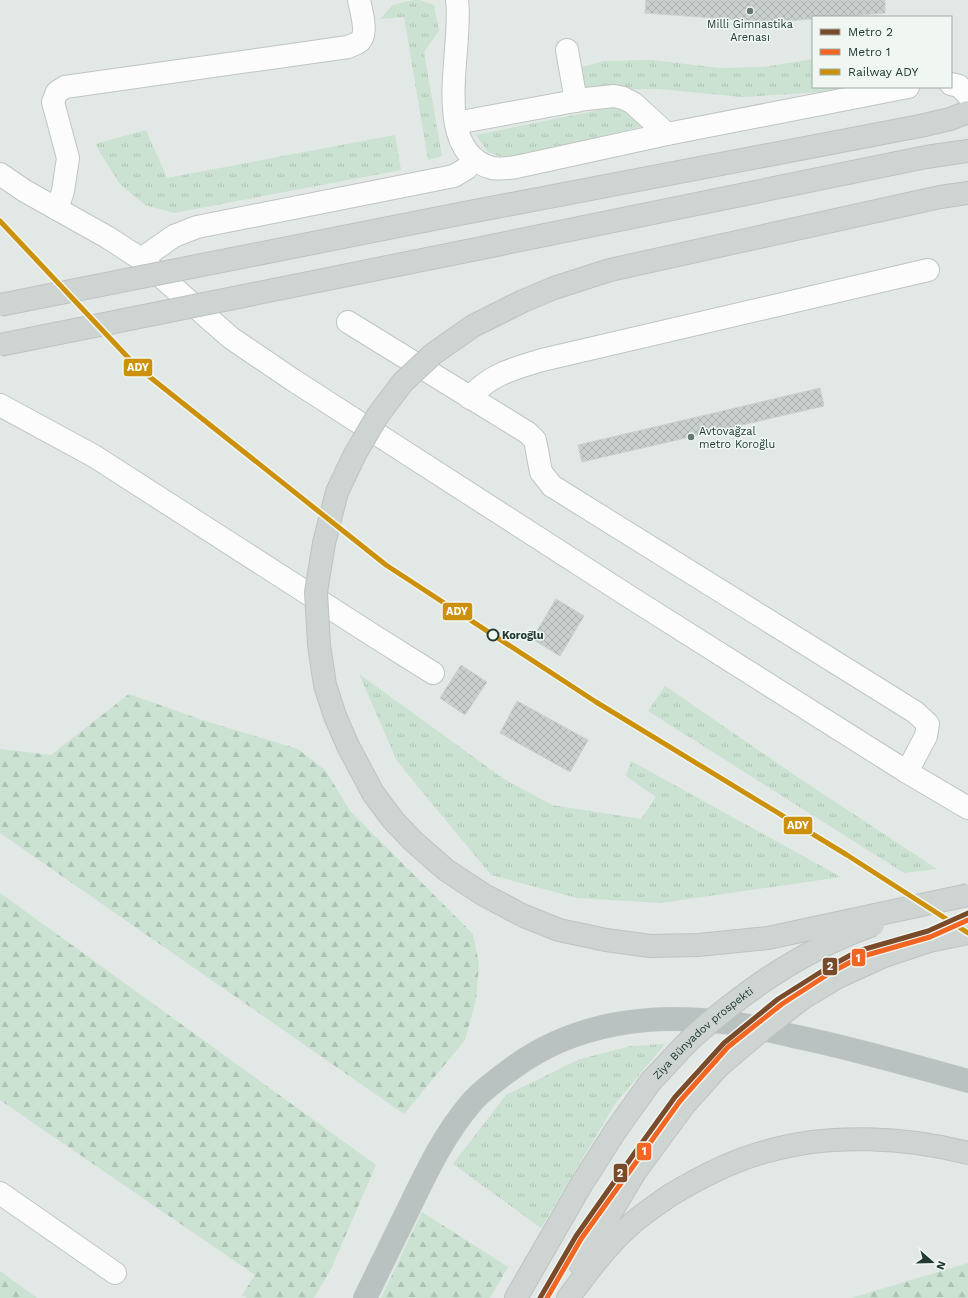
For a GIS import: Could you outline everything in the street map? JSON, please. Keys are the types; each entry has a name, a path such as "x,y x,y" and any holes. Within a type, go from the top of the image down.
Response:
{"highway":[{"path":"365,1298 435,1154 452,1128 472,1102 496,1080 531,1055 565,1039 601,1027 628,1021 680,1018 723,1022 834,1044 968,1081"}],"main road":[{"path":"0,305 454,215 920,126 950,119 968,112"},
{"path":"0,345 926,157 968,150"},
{"path":"968,193 940,197 610,270 554,288 522,301 473,326 433,354 402,382 378,415 355,454 338,492 326,536 316,592 319,645 325,685 348,746 373,793 393,820 413,841 446,870 484,895 524,916 559,930 606,940 642,945 698,945 768,938 968,895"},
{"name":"Ziya Bünyadov prospekti","path":"516,1298 616,1130 651,1081 692,1038 741,997 800,957 859,930 968,895"},
{"path":"560,1298 635,1172 685,1104 719,1066 759,1032 803,998 838,977 884,956 929,941 968,933"},
{"path":"568,1298 605,1251 628,1226 654,1206 688,1184 732,1163 768,1150 811,1142 860,1139 919,1143 968,1153"}],"street":[{"path":"57,209 63,191 68,158 53,102 57,92 65,87 348,47 360,41 364,33 359,0"},
{"path":"457,0 458,20 453,101 456,123 463,146 474,159 494,168 516,167 667,134 903,88"},
{"path":"567,50 576,101"},
{"path":"952,84 959,86 968,95"},
{"path":"456,123 576,101 614,96 623,98 633,103 667,134"},
{"path":"141,259 174,236 197,227 454,176 467,168 474,159"},
{"path":"0,174 25,191 107,237 141,259 215,325 286,376 633,599 907,772 968,808"},
{"path":"470,398 477,389 491,378 510,370 542,360 928,270"},
{"path":"348,322 528,433 534,440 541,472 552,486 906,706 928,724 926,736 907,772"},
{"path":"0,405 94,456 433,673"},
{"path":"0,1193 115,1273"}],"green space":[{"path":"419,0 434,5 439,31 424,52 442,156 428,160 404,17 380,19 393,5"},
{"path":"812,59 812,88 840,88 822,92 742,97 658,89 580,89 579,68 604,61 652,60 721,68 764,67"},
{"path":"619,106 643,126 519,157 504,158 488,152 476,135"},
{"path":"146,130 167,178 395,135 401,170 174,213 145,205 119,183 95,144"},
{"path":"359,674 504,779 552,805 641,819 656,797 626,776 631,761 841,877 661,903 577,898 491,875 397,761"},
{"path":"665,686 799,778 937,869 904,873 648,711"},
{"path":"129,694 205,721 298,749 326,771 350,811 473,934 479,964 476,1000 465,1040 404,1114 0,833 0,749 51,755"},
{"path":"0,893 376,1165 331,1269 314,1298 247,1298 242,1295 255,1275 0,1100"},
{"path":"665,1044 615,1104 541,1228 453,1164 506,1095 580,1059 631,1046"},
{"path":"422,1212 508,1267 490,1298 381,1298"},
{"path":"968,1263 968,1298 851,1298"},
{"path":"0,1271 37,1298 0,1298"}],"building":[{"name":"Milli Gimnastika Arenası","path":"646,0 885,0 885,13 849,16 812,16 812,19 769,22 645,13"},
{"path":"820,388 824,406 582,462 578,445"},
{"path":"556,599 584,616 560,656 532,639"},
{"path":"461,665 487,682 465,715 440,698"},
{"path":"517,701 588,740 570,772 500,733"}],"metro line":[{"name":"2","path":"540,1298 576,1236 636,1151 675,1097 724,1043 778,999 827,968 858,951 928,931 968,913"},
{"name":"1","path":"547,1298 581,1239 680,1101 728,1047 782,1004 830,973 860,957 930,937 968,920"}],"rail line":[{"name":"ADY","path":"0,221 136,366 386,565 596,702 847,855 968,933"}],"place":[{"name":"Milli Gimnastika Arenası","path":"750,11"},
{"name":"Avtovağzal metro Koroğlu","path":"691,437"},
{"name":"Koroğlu","path":"493,635"}]}
